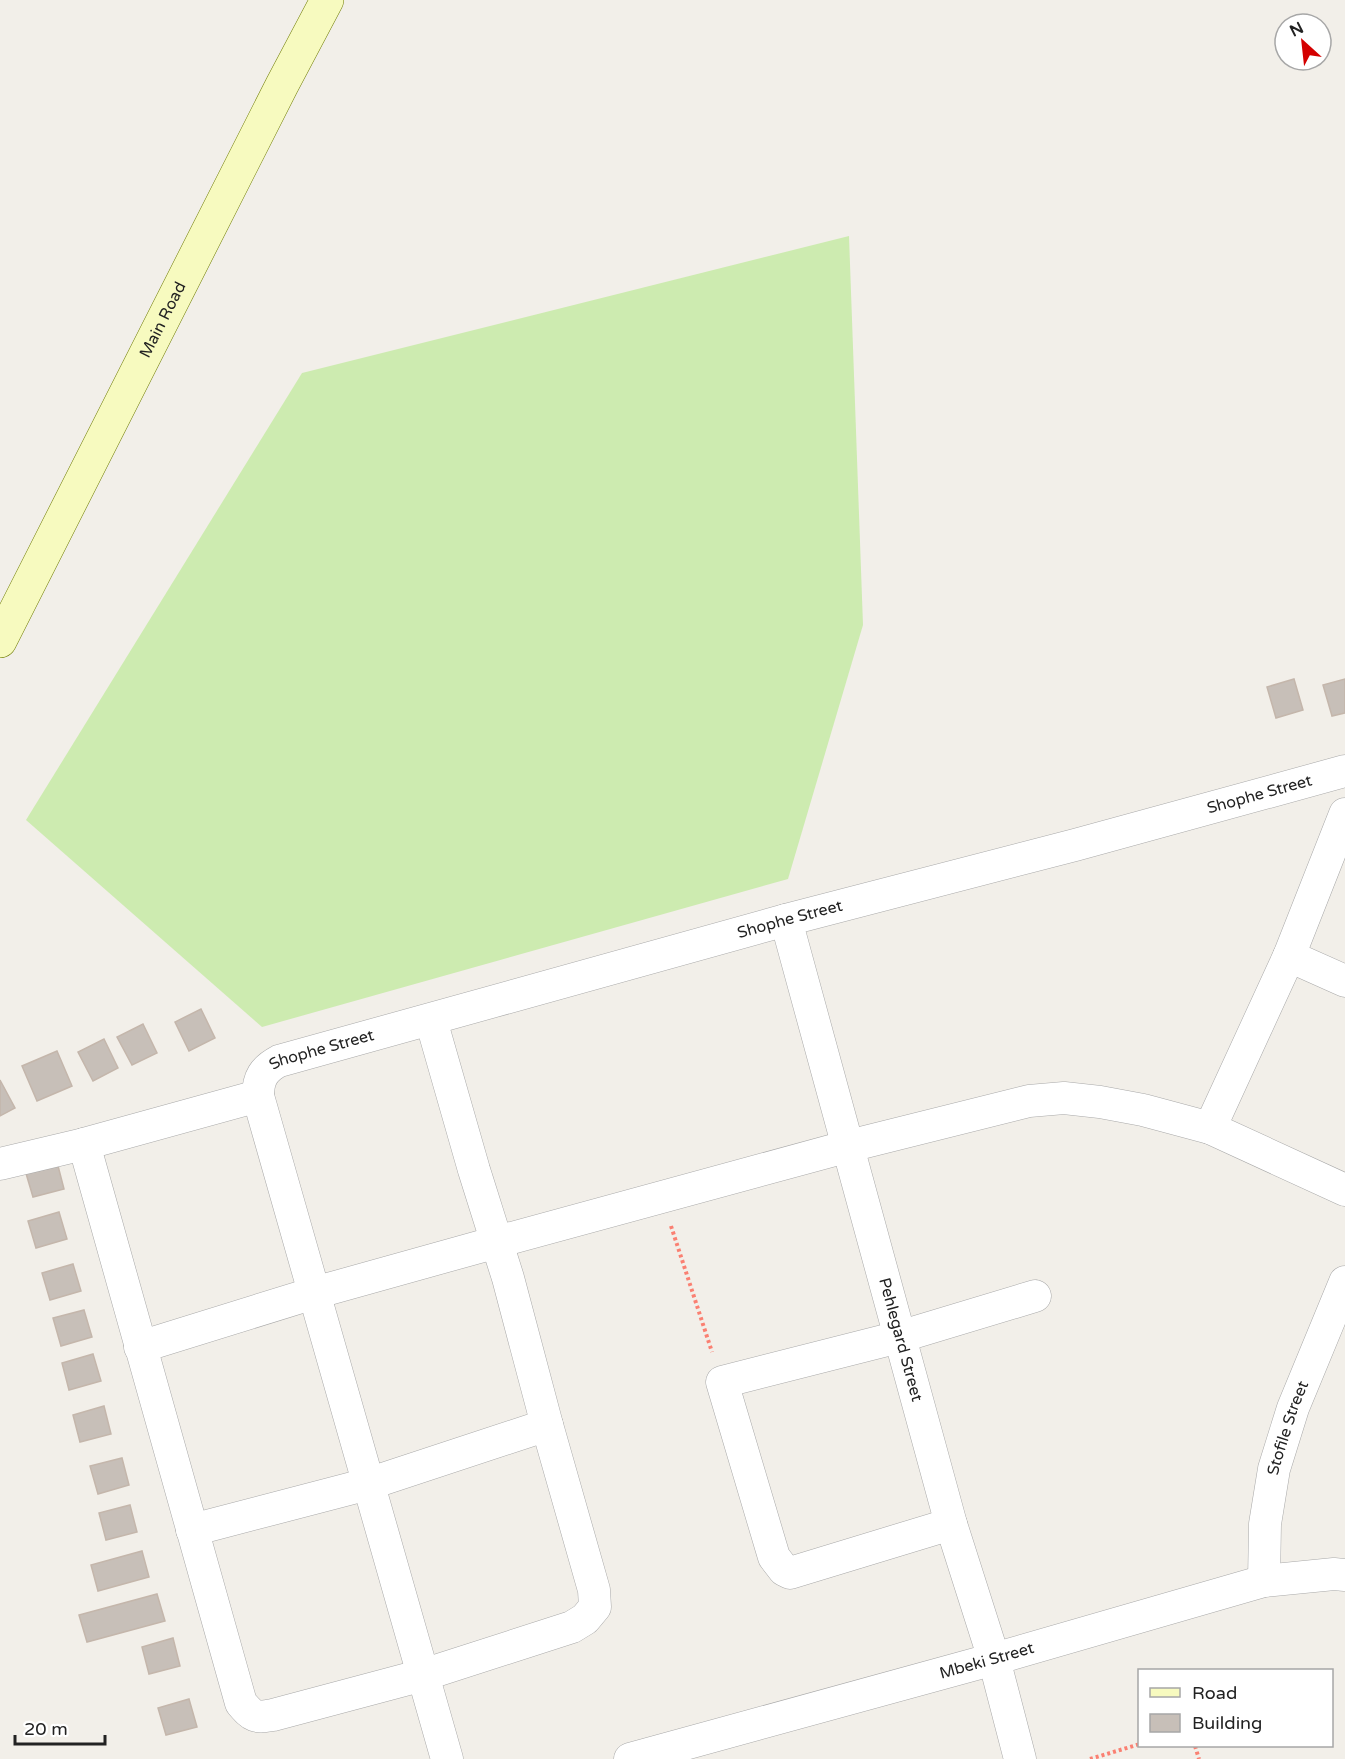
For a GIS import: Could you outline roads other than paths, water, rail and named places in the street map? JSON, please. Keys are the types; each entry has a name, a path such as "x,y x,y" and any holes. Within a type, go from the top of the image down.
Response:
{"main road":[{"name":"Main Road","path":"0,641 327,0"}],"street":[{"name":"Shophe Street","path":"258,1096 258,1084 263,1073 279,1061 786,920 1075,845 1345,771"},
{"path":"1210,1128 1289,956 1345,814"},
{"name":"Pehlegard Street","path":"786,920 951,1524 994,1659 1020,1759"},
{"path":"1289,956 1345,981"},
{"path":"84,1144 241,1703 250,1714 258,1717 273,1715 423,1675 572,1627 585,1619 595,1607 594,1590 497,1242 431,1020"},
{"path":"0,1164 84,1144 258,1096 447,1759"},
{"path":"140,1347 314,1293 497,1242 849,1146 1029,1101 1064,1098 1100,1102 1143,1110 1210,1128 1345,1190"},
{"name":"Stofile Street","path":"1264,1581 1265,1524 1274,1469 1293,1408 1345,1282"},
{"path":"951,1524 790,1573 784,1570 774,1557 722,1382 899,1336 1035,1296"},
{"path":"192,1530 368,1484 547,1425"},
{"name":"Mbeki Street","path":"630,1759 994,1659 1264,1581 1334,1574 1345,1575"}]}
